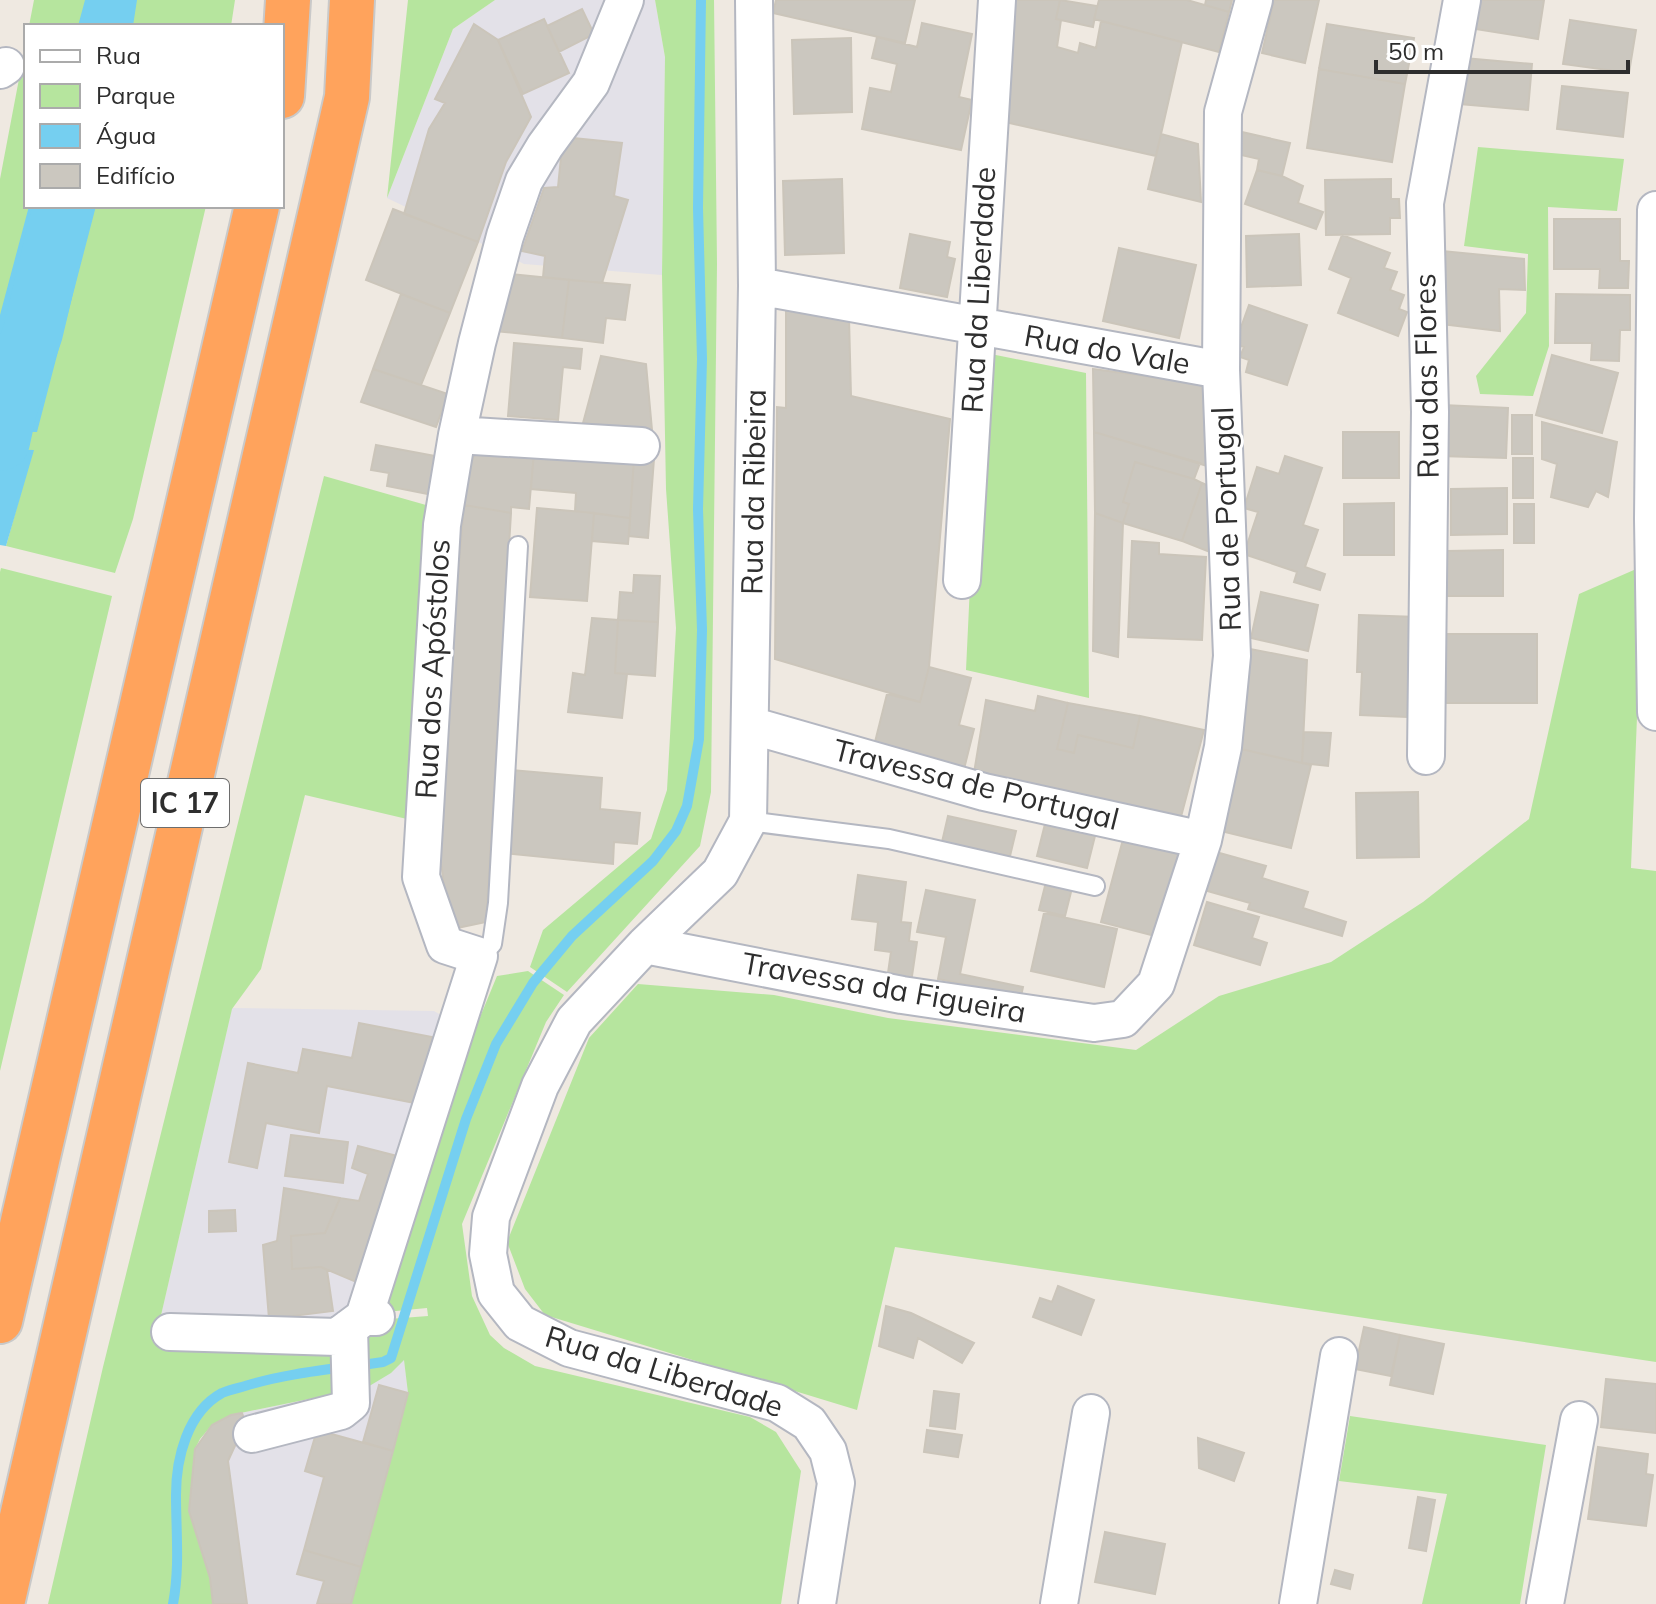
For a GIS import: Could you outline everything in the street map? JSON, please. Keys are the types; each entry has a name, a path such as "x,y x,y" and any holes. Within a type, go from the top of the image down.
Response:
{"highway":[{"path":"284,64 288,0"},
{"name":"IC 17","path":"2,1604 347,97 352,0"},
{"name":"IC 17","path":"0,1321 257,208"}],"street":[{"name":"Rua dos Apóstolos","path":"479,956 445,945 421,877 442,525 457,435 493,282 524,181 545,146 591,83 625,0"},
{"name":"Rua da Ribeira","path":"645,945 720,873 748,821 757,286 754,0"},
{"name":"Rua da Liberdade","path":"962,580 997,0"},
{"name":"Rua de Portugal","path":"1123,1019 1156,984 1203,840 1223,747 1232,656 1221,370 1223,112 1254,0"},
{"name":"Rua das Flores","path":"1426,756 1430,412 1425,203 1462,0"},
{"path":"1656,212 1653,519 1656,712"},
{"name":"Rua do Vale","path":"757,286 1221,370"},
{"path":"457,435 641,446"},
{"name":"Travessa de Portugal","path":"750,725 984,792 1203,840"},
{"name":"Rua da Liberdade","path":"645,945 574,1021 540,1086 491,1217 488,1254 491,1277 496,1293 520,1323 552,1341 777,1403 809,1423 828,1451 836,1483 817,1604"},
{"name":"Travessa da Figueira","path":"645,945 902,995 1094,1023 1123,1019"},
{"path":"252,1434 341,1411 351,1403 360,1328 479,956"},
{"path":"170,1332 337,1337 360,1328"},
{"path":"1298,1604 1339,1356"},
{"path":"1059,1604 1091,1413"},
{"path":"1545,1604 1579,1420"}],"lane":[{"path":"479,956 492,944 498,903 518,546"},
{"path":"748,821 889,839 1095,886"}],"shaded area":[{"path":"495,0 655,0 665,57 662,275 524,264 387,198 453,29"},
{"path":"232,1008 434,1011 473,1034 375,1313 341,1350 314,1355 190,1350 159,1324"},
{"path":"404,1359 408,1393 351,1604 213,1604 210,1578 189,1511 195,1449 206,1431 231,1415 343,1392 391,1373"}],"green space":[{"path":"34,0 235,0 231,24 29,24"},
{"path":"408,0 495,0 453,29 387,198"},
{"path":"655,0 714,0 717,264 711,792 700,846 567,992 530,967 543,930 651,839 667,790 676,628 666,489 662,275 665,57"},
{"path":"24,53 24,208 206,208 133,519 115,573 6,546 21,492 0,485 0,179"},
{"path":"1478,147 1624,159 1617,211 1548,207 1549,346 1533,396 1480,394 1476,376 1526,313 1528,254 1464,246"},
{"path":"981,352 1086,373 1089,698 966,670"},
{"path":"324,476 433,507 407,819 305,795 261,969 232,1009 159,1324 190,1350 314,1355 341,1350 343,1392 231,1415 212,1425 200,1439 195,1449 189,1511 210,1578 213,1604 48,1604 103,1367"},
{"path":"1643,566 1631,868 1656,871 1656,1362 895,1247 857,1410 545,1315 525,1289 507,1242 589,1038 638,984 774,995 888,1018 1136,1050 1219,996 1331,962 1423,902 1529,819 1579,594"},
{"path":"1,568 112,596 0,1071 0,572"},
{"path":"528,971 564,995 546,1022 462,1224 472,1296 490,1335 504,1348 535,1366 750,1417 776,1432 801,1471 781,1604 351,1604 408,1393 404,1360 391,1373 361,1391 360,1349 376,1320 428,1316 427,1308 375,1313 473,1034 497,976"},
{"path":"1350,1416 1546,1445 1520,1604 1422,1604 1447,1494 1339,1481"}],"water":[{"path":"85,0 137,0 133,24 79,24"},
{"path":"28,208 95,208 37,432 0,432 0,315"},
{"path":"0,449 34,450 6,546 0,545"}],"building":[{"path":"776,0 915,0 905,43 773,13"},
{"path":"1011,0 1060,0 1056,19 1061,20 1057,47 1078,53 1080,43 1096,48 1101,21 1182,42 1156,156 996,120"},
{"path":"1060,0 1097,6 1093,27 1056,19"},
{"path":"1099,0 1187,0 1229,12 1219,52 1094,19"},
{"path":"1206,0 1232,0 1229,12 1205,5"},
{"path":"1274,0 1319,0 1305,63 1262,53"},
{"path":"1474,0 1544,0 1538,39 1469,28"},
{"path":"582,9 594,34 559,52 547,26"},
{"path":"544,19 569,73 523,94 498,40"},
{"path":"1570,20 1636,30 1629,73 1563,64"},
{"path":"922,23 972,34 959,97 972,100 961,150 862,129 870,88 891,92 897,64 872,58 877,37 917,47"},
{"path":"474,24 498,40 531,117 506,162 478,242 404,214 429,129 445,103 435,99"},
{"path":"1327,24 1414,38 1405,84 1319,69"},
{"path":"851,38 852,112 794,114 792,40"},
{"path":"1464,58 1532,64 1528,110 1460,104"},
{"path":"1319,69 1405,84 1392,162 1307,148"},
{"path":"1562,86 1628,93 1623,137 1557,129"},
{"path":"1242,132 1290,143 1282,176 1257,170 1259,159 1237,154"},
{"path":"1161,134 1198,144 1201,202 1148,189"},
{"path":"563,137 622,143 614,196 628,200 602,283 543,277 545,256 522,251 544,188 558,187"},
{"path":"1257,170 1282,176 1303,186 1298,203 1323,212 1316,229 1245,204"},
{"path":"842,179 844,253 785,255 783,181"},
{"path":"1391,179 1391,199 1399,199 1400,218 1390,218 1390,234 1326,235 1325,180"},
{"path":"393,209 478,242 450,313 366,280"},
{"path":"1554,219 1620,219 1620,261 1629,261 1628,288 1599,288 1600,269 1554,269"},
{"path":"910,234 950,242 947,257 955,259 947,297 900,288"},
{"path":"1299,234 1301,285 1247,287 1246,236"},
{"path":"1342,235 1390,253 1384,268 1397,272 1390,290 1404,295 1399,309 1407,312 1398,336 1338,313 1351,278 1329,269"},
{"path":"1119,248 1196,265 1179,338 1103,321"},
{"path":"1442,251 1524,259 1525,290 1499,289 1500,331 1442,324"},
{"path":"501,273 569,280 562,338 495,331"},
{"path":"569,280 630,285 625,320 606,318 603,343 562,338"},
{"path":"401,294 450,313 421,385 373,369"},
{"path":"1556,294 1630,295 1630,330 1620,330 1619,361 1591,360 1592,343 1555,343"},
{"path":"1249,305 1307,325 1287,385 1246,372 1249,360 1240,357 1244,347 1235,344"},
{"path":"786,306 849,318 851,396 950,419 929,667 920,702 775,659 777,407 786,408"},
{"path":"514,343 582,349 580,369 563,367 558,420 508,416"},
{"path":"1552,355 1618,373 1602,433 1536,415"},
{"path":"601,356 646,364 652,430 583,423"},
{"path":"373,369 448,394 436,427 361,402"},
{"path":"1093,369 1206,384 1210,467 1094,432"},
{"path":"1442,405 1508,408 1506,458 1440,456"},
{"path":"1512,415 1532,415 1532,454 1512,454"},
{"path":"1542,422 1617,442 1608,497 1596,491 1588,507 1551,497 1557,464 1542,459"},
{"path":"1094,432 1200,463 1194,479 1135,462 1123,502 1129,504 1123,523 1095,513"},
{"path":"1343,432 1399,432 1399,478 1343,478"},
{"path":"376,445 446,458 438,496 387,486 389,473 371,470"},
{"path":"476,451 534,451 529,509 511,507 511,513 464,505"},
{"path":"534,451 634,458 630,518 575,511 576,493 531,489"},
{"path":"1285,456 1322,468 1303,525 1318,530 1305,567 1325,574 1320,590 1294,582 1297,572 1244,554 1258,512 1244,508 1257,467 1279,474"},
{"path":"634,458 654,459 648,538 629,536"},
{"path":"1513,458 1533,458 1533,498 1513,498"},
{"path":"1135,462 1202,483 1182,541 1123,523 1129,504 1123,502"},
{"path":"1202,483 1211,487 1210,552 1182,541"},
{"path":"1507,488 1507,534 1451,535 1451,489"},
{"path":"1394,503 1394,555 1344,555 1344,504"},
{"path":"1514,504 1534,504 1534,543 1514,543"},
{"path":"464,505 511,513 486,922 457,928 446,899 440,855 443,751"},
{"path":"537,508 594,513 587,601 530,597"},
{"path":"594,513 630,518 628,544 592,541"},
{"path":"1095,513 1123,523 1118,657 1093,651"},
{"path":"1132,541 1159,543 1159,554 1206,557 1202,640 1128,637"},
{"path":"1503,550 1503,596 1447,596 1447,551"},
{"path":"634,575 660,576 658,622 618,620 620,592 633,593"},
{"path":"1261,592 1318,605 1308,651 1251,638"},
{"path":"1359,615 1418,617 1409,676 1407,717 1360,715 1362,672 1357,672"},
{"path":"592,618 618,620 615,673 627,674 622,718 568,712 573,673 585,675"},
{"path":"618,620 658,622 655,676 615,673"},
{"path":"1445,634 1537,634 1537,703 1445,703"},
{"path":"1245,648 1307,660 1302,763 1241,749"},
{"path":"929,667 971,678 959,725 974,729 963,773 873,750 887,694 920,702"},
{"path":"1038,696 1068,703 1057,749 1074,753 1078,735 1133,748 1140,716 1204,730 1178,828 973,779 986,700 1035,711"},
{"path":"1068,703 1140,716 1133,748 1078,735 1074,753 1057,749"},
{"path":"1304,732 1331,733 1328,766 1302,763"},
{"path":"1241,749 1311,765 1291,848 1221,831"},
{"path":"511,770 602,778 600,809 640,813 637,844 614,842 613,864 503,853"},
{"path":"1418,792 1419,857 1357,858 1356,793"},
{"path":"948,816 1016,831 1010,856 942,842"},
{"path":"1047,816 1097,828 1087,868 1037,856"},
{"path":"1125,832 1184,847 1159,937 1101,922"},
{"path":"1216,852 1266,866 1262,878 1308,892 1303,908 1346,922 1342,936 1248,909 1250,903 1204,890"},
{"path":"858,875 906,882 901,922 911,923 909,941 917,942 911,983 887,980 891,952 875,950 878,922 852,919"},
{"path":"1046,882 1072,888 1065,916 1039,910"},
{"path":"926,890 975,900 960,974 1023,987 1021,996 938,979 946,937 917,932"},
{"path":"1207,902 1259,917 1252,938 1267,943 1260,965 1194,945"},
{"path":"1044,913 1117,929 1104,987 1031,971"},
{"path":"359,1023 432,1037 420,1104 327,1086 319,1133 266,1123 257,1168 229,1162 248,1063 298,1073 303,1049 352,1058"},
{"path":"291,1135 348,1142 343,1183 285,1176"},
{"path":"358,1146 405,1158 368,1287 321,1267 292,1269 291,1236 325,1233 340,1198 359,1201 368,1174 352,1168"},
{"path":"284,1188 340,1198 325,1233 291,1236 292,1269 321,1267 327,1270 333,1311 269,1319 263,1245 277,1241"},
{"path":"235,1210 236,1231 209,1232 209,1211"},
{"path":"1058,1286 1094,1300 1081,1335 1033,1317 1040,1298 1052,1302"},
{"path":"886,1306 911,1313 974,1343 962,1363 918,1338 913,1358 879,1346"},
{"path":"1364,1327 1400,1335 1391,1376 1355,1369"},
{"path":"1400,1335 1444,1344 1433,1394 1390,1385"},
{"path":"1606,1379 1656,1384 1656,1433 1601,1427"},
{"path":"379,1385 408,1393 393,1451 363,1442"},
{"path":"934,1391 959,1394 955,1429 930,1426"},
{"path":"242,1413 248,1429 239,1437 228,1461 247,1604 213,1604 210,1578 189,1511 195,1449 212,1425"},
{"path":"317,1430 393,1451 361,1567 304,1550 324,1477 305,1471"},
{"path":"927,1430 962,1435 958,1457 924,1452"},
{"path":"1198,1438 1244,1453 1234,1481 1199,1468"},
{"path":"1598,1447 1648,1454 1646,1474 1653,1475 1646,1526 1588,1519"},
{"path":"1418,1497 1435,1500 1426,1551 1409,1548"},
{"path":"1105,1532 1165,1544 1155,1594 1095,1582"},
{"path":"304,1550 361,1567 351,1604 317,1604 324,1581 297,1574"},
{"path":"1335,1570 1353,1575 1350,1589 1331,1584"}],"waterway":[{"path":"173,1604 177,1563 178,1467 192,1424 210,1401 228,1391 279,1377 383,1362 391,1358 466,1119 496,1044 533,983 572,936 653,861 676,831 687,806 699,739 702,630 698,509 702,359 698,208 701,0"},
{"path":"0,441 7,409 33,332 63,208"}]}
